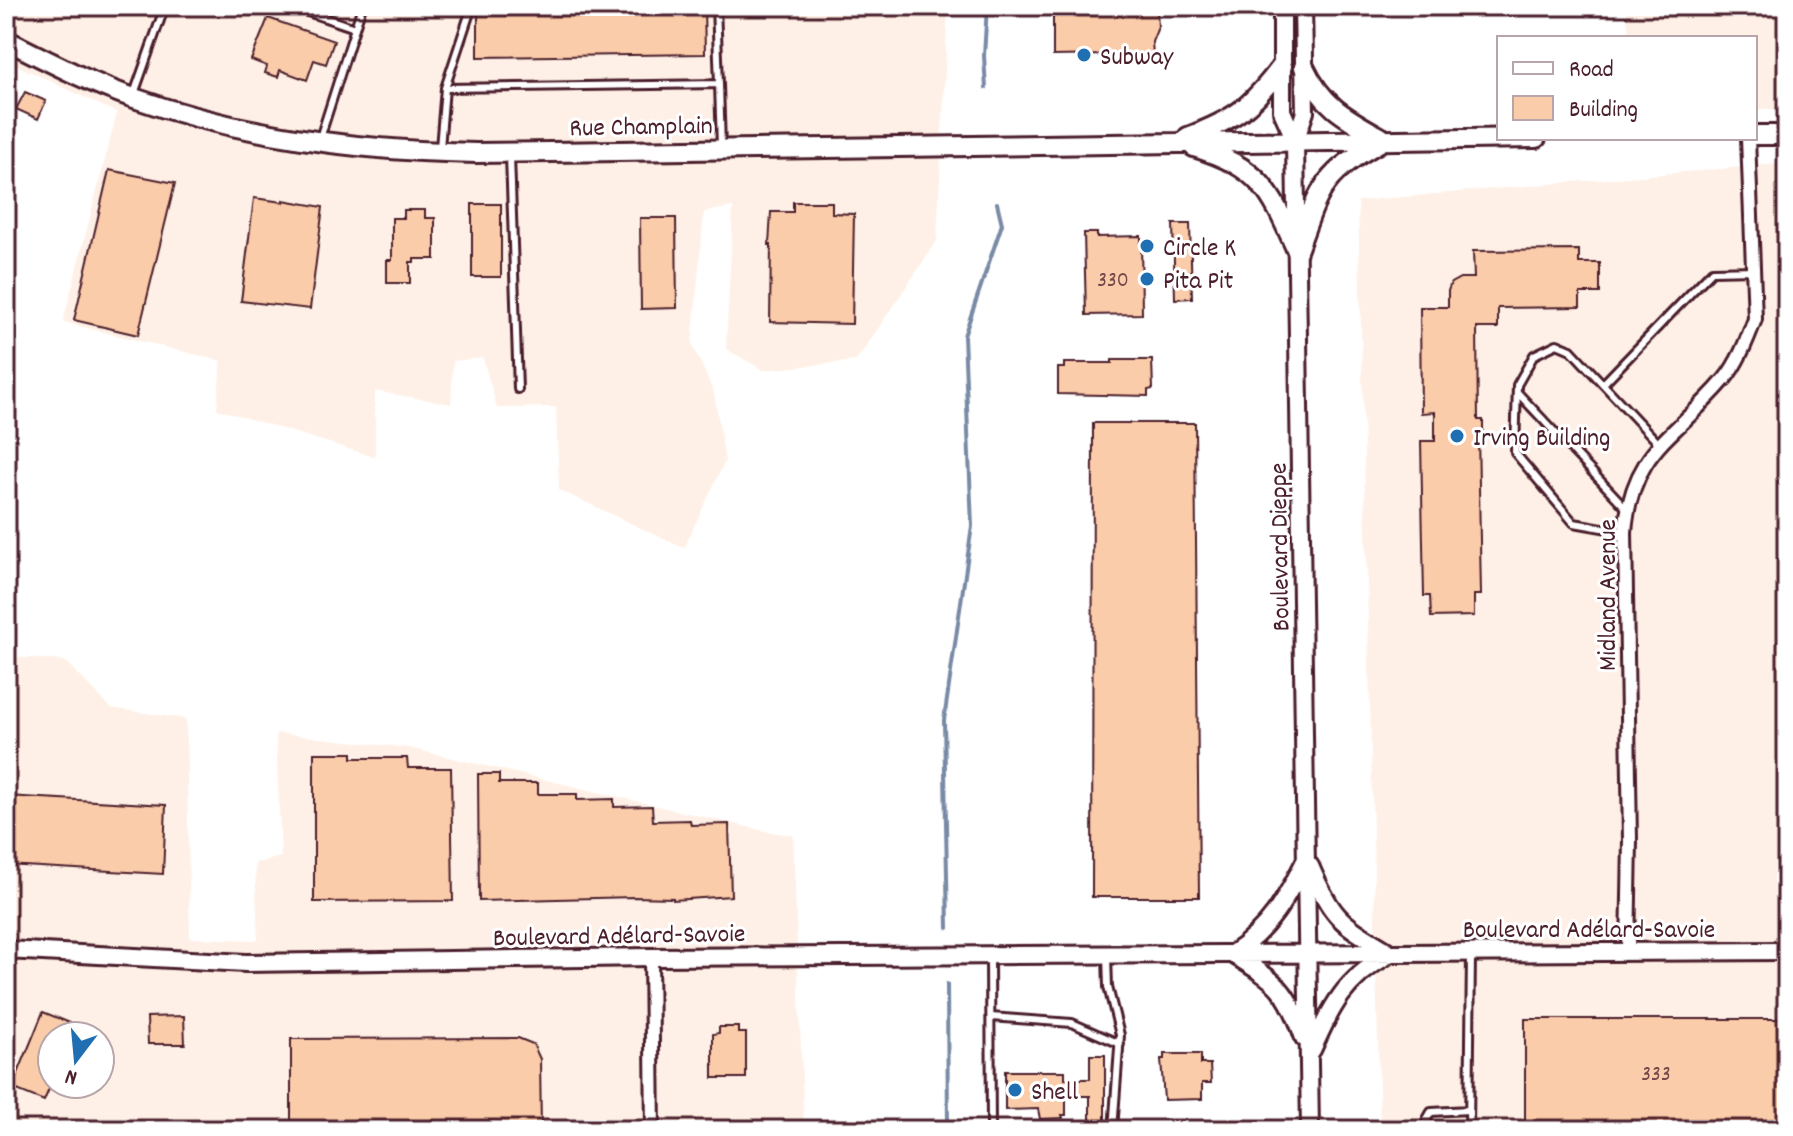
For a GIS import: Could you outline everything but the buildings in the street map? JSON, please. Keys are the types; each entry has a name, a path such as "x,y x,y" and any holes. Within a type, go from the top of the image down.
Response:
{"main road":[{"name":"Boulevard Dieppe","path":"1282,6 1282,111 1295,140"},
{"name":"Boulevard Dieppe","path":"1303,6 1305,112 1295,140 1309,1055"},
{"name":"Rue Champlain","path":"6,40 133,98 237,128 319,142 439,152 1384,140"},
{"path":"1176,141 1218,126 1241,113 1282,66"},
{"path":"1304,67 1318,93 1329,105 1384,140"},
{"path":"1757,135 1787,135"},
{"path":"1297,251 1314,203 1331,175 1344,163 1384,140 1497,139"},
{"path":"1176,141 1226,158 1254,176 1276,205 1297,251"},
{"path":"1307,857 1333,912 1345,925 1390,953 1348,983 1330,1011 1309,1055"},
{"path":"1307,857 1274,918 1251,941 1232,954 1267,976 1282,990 1293,1007 1309,1055 1310,1130"},
{"name":"Boulevard Adélard-Savoie","path":"6,950 246,963 651,957 1787,951"}],"street":[{"name":"Midland Avenue","path":"1628,952 1627,509 1635,480 1647,459 1726,378 1755,319 1748,140"},
{"path":"651,957 653,1130"}],"lane":[{"path":"133,98 165,6"},
{"path":"290,6 355,28"},
{"path":"319,142 362,6"},
{"path":"439,152 445,88 472,6"},
{"path":"716,6 721,150"},
{"path":"445,88 719,84"},
{"path":"510,152 518,389"},
{"path":"1603,384 1712,271 1755,270"},
{"path":"1625,532 1574,523 1515,453 1517,385 1534,355 1557,344 1571,350 1660,445"},
{"path":"1517,392 1627,509"},
{"path":"1469,1130 1471,953"},
{"path":"990,955 991,1130"},
{"path":"1107,955 1108,987 1116,1011 1120,1044 1113,1130"},
{"path":"991,1017 1072,1023 1120,1044"},
{"path":"1427,1130 1431,1112 1469,1110"}],"shaded area":[{"path":"6,6 948,6 937,241 856,361 763,370 726,349 733,207 704,212 692,344 714,393 725,461 684,548 559,490 556,407 497,408 483,358 453,361 451,404 375,391 375,457 217,409 221,361 63,322 117,113 6,60"},
{"path":"1626,6 1787,6 1787,109 1757,109 1757,36 1629,36"},
{"path":"1787,163 1787,1130 1380,1130 1358,201"},
{"path":"6,656 65,661 111,708 186,719 190,938 258,940 255,863 281,857 276,733 409,748 793,835 804,1130 6,1130"}],"waterway":[{"path":"986,88 987,6"},
{"path":"948,928 944,720 972,526 964,336 1002,224 997,203"},
{"path":"947,984 948,1130"}],"place":[{"name":"Subway","path":"1084,55"},
{"name":"Circle K","path":"1147,246"},
{"name":"Pita Pit","path":"1147,279"},
{"name":"Irving Building","path":"1457,436"},
{"name":"Shell","path":"1015,1090"}]}
